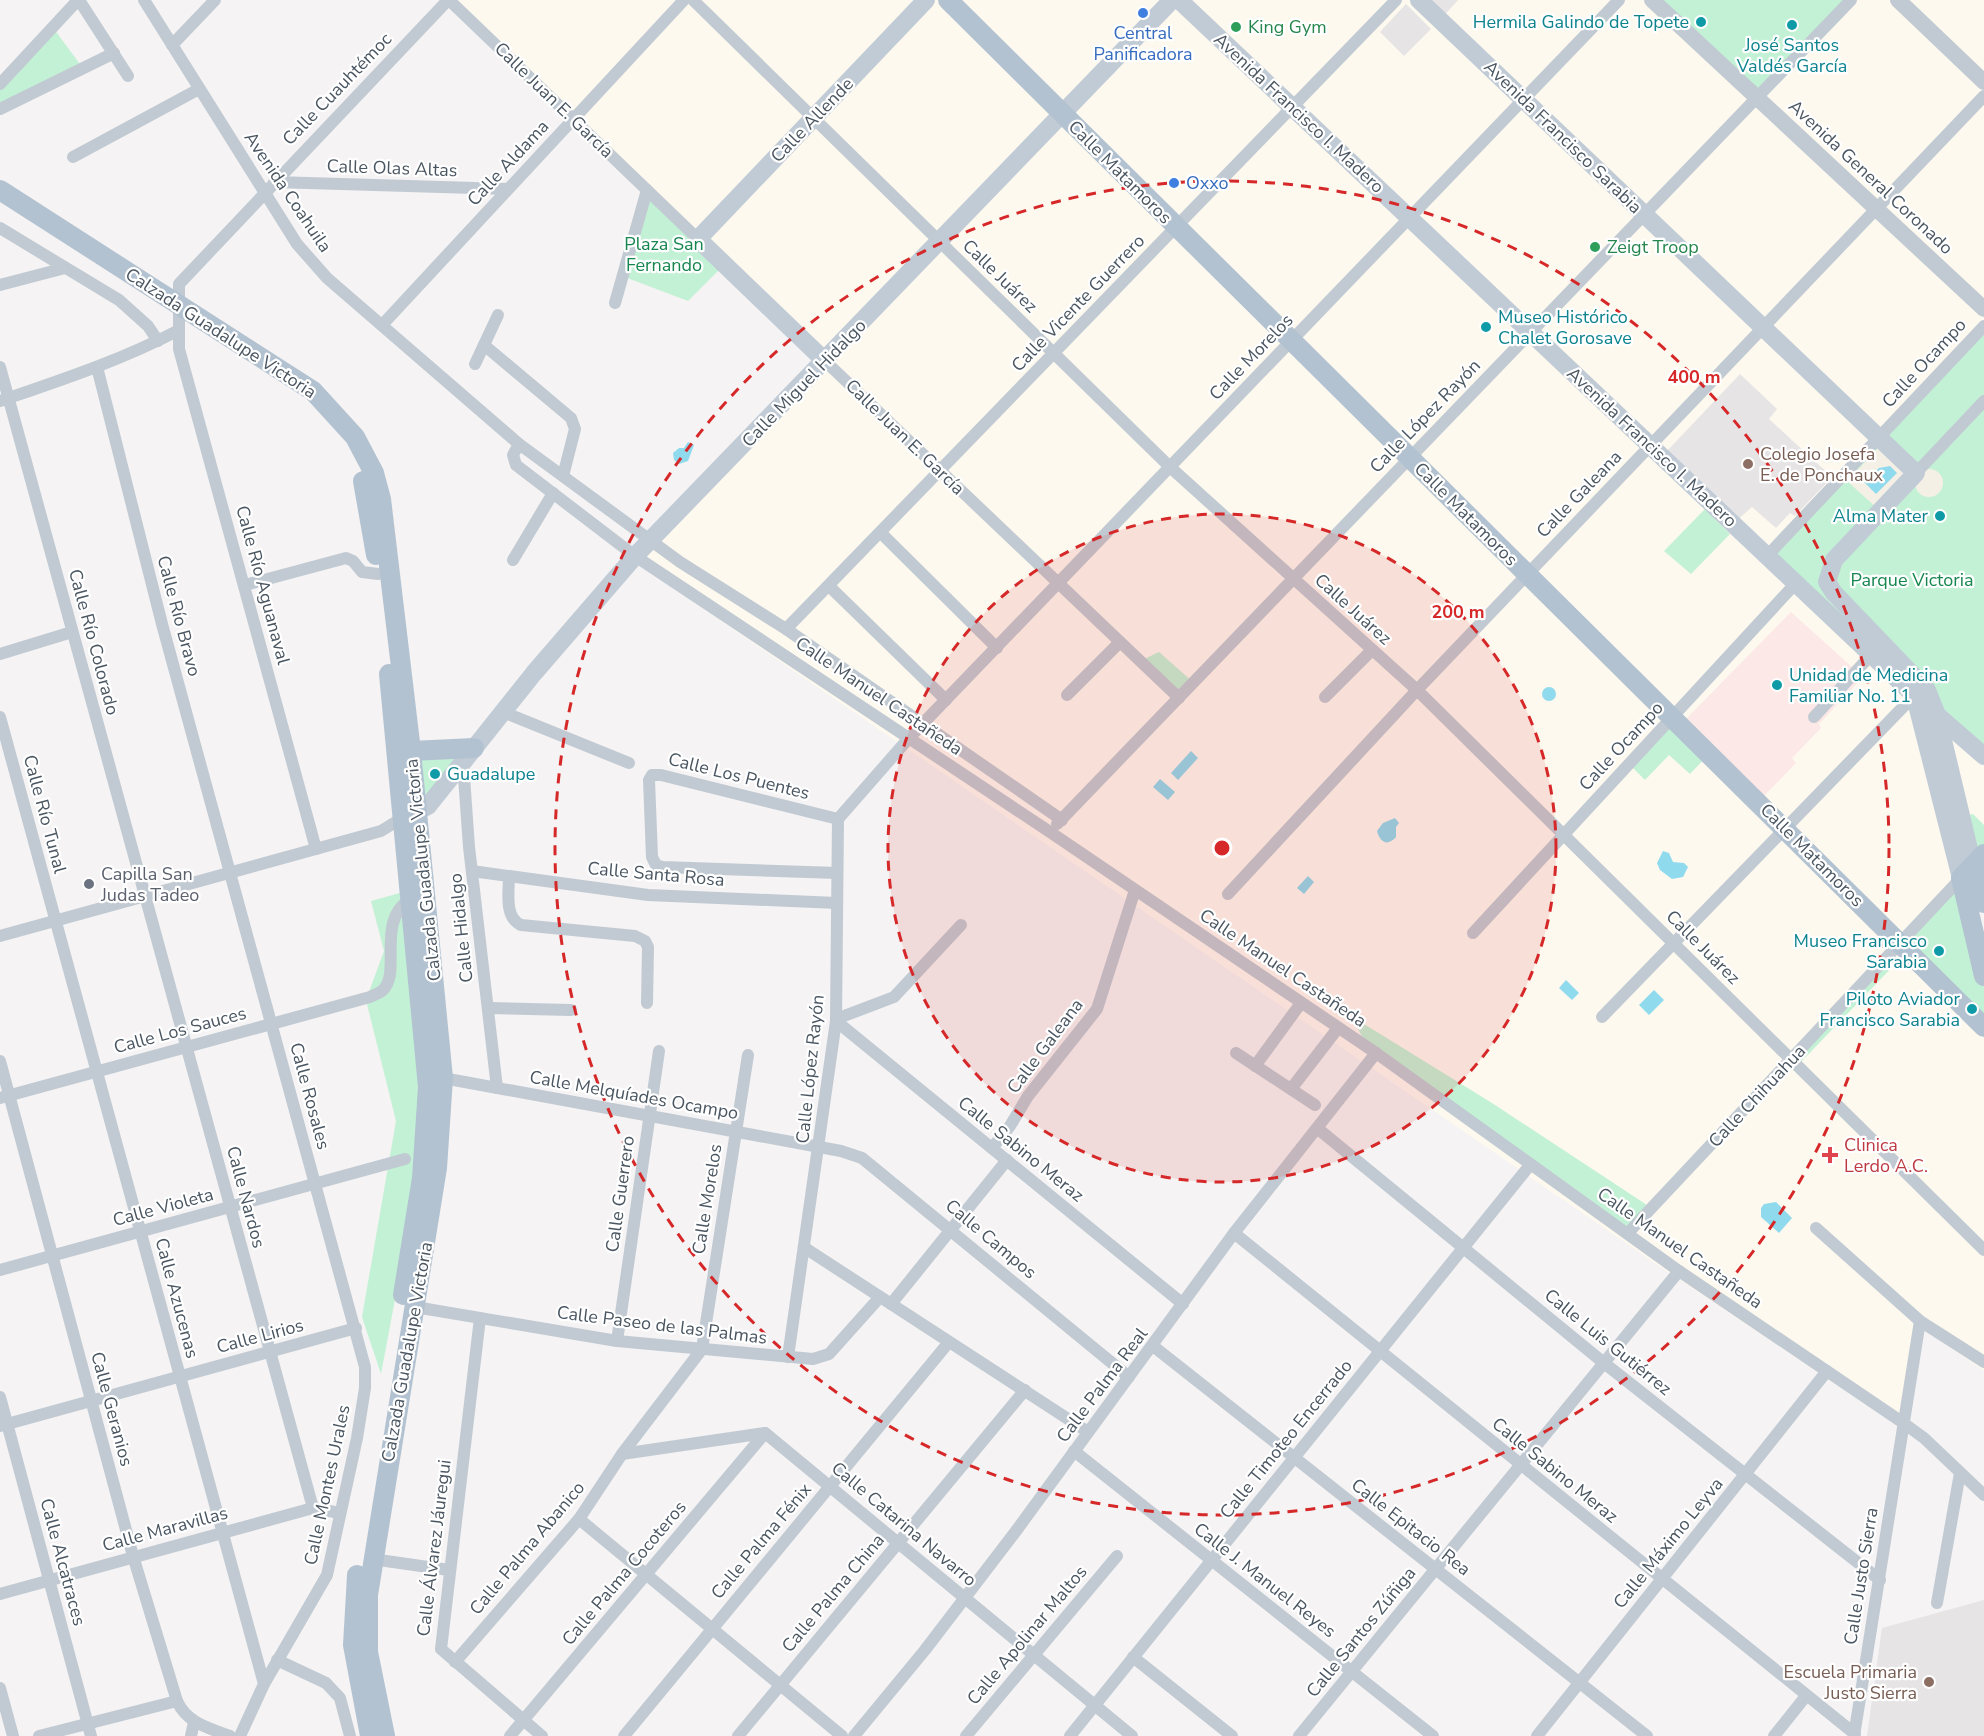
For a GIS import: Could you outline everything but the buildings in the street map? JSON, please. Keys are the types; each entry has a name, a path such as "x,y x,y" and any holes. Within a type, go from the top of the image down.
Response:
{"main road":[{"name":"Calle Allende","path":"698,239 926,0"},
{"name":"Calle Matamoros","path":"948,0 1786,828 1984,1027"},
{"name":"Calle Miguel Hidalgo","path":"410,823 430,819 446,794 451,780 468,756 635,556 1172,0"},
{"name":"Avenida Francisco I. Madero","path":"1179,0 1872,655 1921,693"},
{"name":"Avenida Francisco Sarabia","path":"1419,0 1916,473"},
{"name":"Calzada Guadalupe Victoria","path":"0,190 179,318 313,391 346,425 366,455 374,473 386,525 411,751 411,899 426,1059 428,1116 422,1178 364,1530 353,1614 357,1673 370,1736"},
{"name":"Calzada Guadalupe Victoria","path":"0,206 297,393 339,434 348,446 363,480 378,574 443,1078 437,1168 368,1595 368,1652 385,1736"},
{"name":"Calle Juan E. García","path":"698,239 825,361"},
{"path":"1916,473 1834,560 1827,582 1834,593 1904,663 1937,715 1984,756"},
{"path":"1921,693 1975,865 1984,976"},
{"path":"1937,715 1984,910"},
{"path":"411,751 468,756"}],"street":[{"path":"0,84 78,0 128,76"},
{"name":"Avenida Coahuila","path":"144,0 263,193 306,256 519,444 650,541"},
{"path":"172,45 215,0"},
{"name":"Calle Juan E. García","path":"448,0 698,239"},
{"name":"Calle Cuauhtémoc","path":"179,318 179,284 448,0"},
{"name":"Calle Aldama","path":"383,324 684,0"},
{"name":"Calle Juárez","path":"693,0 1170,467 1417,690 1984,1250"},
{"name":"Calle Vicente Guerrero","path":"786,629 1396,0"},
{"name":"Calle Morelos","path":"909,738 1619,0"},
{"name":"Avenida General Coronado","path":"1652,0 1984,309"},
{"name":"Calle López Rayón","path":"1050,832 1851,0"},
{"path":"1898,0 1984,82"},
{"path":"0,109 114,53"},
{"path":"73,157 200,89"},
{"name":"Calle Galeana","path":"1228,894 1417,690 1984,96"},
{"name":"Calle Olas Altas","path":"274,182 508,189"},
{"path":"615,303 647,190"},
{"path":"0,228 119,300 148,326 158,341"},
{"path":"0,285 65,268"},
{"path":"475,364 498,315"},
{"path":"4,400 97,368 158,341 179,318"},
{"name":"Calle Río Aguanaval","path":"179,318 179,348 316,849"},
{"name":"Calle Ocampo","path":"1767,556 1984,326"},
{"path":"484,345 571,418 575,429 563,476"},
{"name":"Calle Juan E. García","path":"825,361 1179,698"},
{"name":"Calle Río Colorado","path":"0,367 4,400 72,632 145,896"},
{"name":"Calle Río Bravo","path":"97,368 230,872"},
{"path":"1916,473 1984,401"},
{"path":"519,444 513,455 513,462 635,556"},
{"path":"513,560 553,493"},
{"path":"880,533 997,648"},
{"name":"Calle Manuel Castañeda","path":"650,541 786,629 1062,820"},
{"name":"Calle Manuel Castañeda","path":"635,556 1050,832 1376,1053 1679,1271 1902,1422 1924,1438 1984,1495"},
{"path":"245,585 346,558 353,561 362,572 378,574"},
{"name":"Calle Ocampo","path":"1473,933 1796,583"},
{"path":"829,586 946,700"},
{"path":"0,654 72,632"},
{"path":"1067,694 1120,642"},
{"path":"1325,697 1372,650"},
{"path":"1814,717 1872,655"},
{"path":"1602,1017 1921,693"},
{"path":"503,712 629,763"},
{"name":"Calle Río Tunal","path":"0,717 55,921"},
{"path":"838,819 909,738"},
{"name":"Calle Hidalgo","path":"468,756 472,871 497,1088"},
{"name":"Calle Los Puentes","path":"837,873 659,867 652,857 649,780 652,775 661,775 838,819"},
{"name":"Calle López Rayón","path":"788,1357 820,1147 836,1020 838,819"},
{"path":"0,936 410,823"},
{"name":"Calle Chihuahua","path":"1628,1233 1975,865"},
{"name":"Calle Santa Rosa","path":"472,871 648,895 837,903"},
{"name":"Calle Rosales","path":"230,872 356,1328"},
{"path":"509,876 510,915 513,921 521,925 635,936 645,941 648,947 647,1003"},
{"name":"Calle Galeana","path":"992,1148 1010,1126 1028,1096 1097,1009 1135,890"},
{"name":"Calle Nardos","path":"145,896 313,1508"},
{"name":"Calle Los Sauces","path":"5,1097 370,997 383,991 390,980 389,963 394,918 401,905 411,899"},
{"name":"Calle Azucenas","path":"55,921 264,1684"},
{"path":"836,1020 894,997 961,925"},
{"path":"1255,1066 1301,1003"},
{"path":"488,1008 571,1010"},
{"name":"Calle Sabino Meraz","path":"836,1020 1184,1304"},
{"path":"1291,1089 1338,1028"},
{"name":"Calle Guerrero","path":"617,1341 659,1051"},
{"path":"1236,1053 1315,1105"},
{"name":"Calle Palma Real","path":"854,1736 965,1598 1184,1304 1234,1233 1376,1053"},
{"name":"Calle Morelos","path":"702,1349 748,1055"},
{"name":"Calle Geranios","path":"0,1061 5,1097 52,1256 133,1556 177,1701 182,1713 194,1722 230,1736"},
{"name":"Calle Melquíades Ocampo","path":"443,1078 820,1147"},
{"name":"Calle Luis Gutiérrez","path":"1317,1128 1604,1363 1880,1580"},
{"name":"Calle Campos","path":"820,1147 862,1158 1129,1377"},
{"name":"Calle Violeta","path":"0,1270 405,1159"},
{"path":"891,1304 1006,1160"},
{"name":"Calle Timoteo Encerrado","path":"1070,1736 1530,1165"},
{"path":"1816,1228 1920,1321 1984,1362"},
{"name":"Calle Sabino Meraz","path":"1234,1233 1854,1735"},
{"path":"805,1248 1088,1432"},
{"name":"Calle Santos Zúñiga","path":"1299,1736 1679,1271"},
{"name":"Calle Paseo de las Palmas","path":"415,1307 617,1341 813,1359 829,1354 880,1297"},
{"name":"Calle Álvarez Jáuregui","path":"480,1318 440,1644 443,1653 543,1736"},
{"name":"Calle Justo Sierra","path":"1854,1735 1880,1580 1902,1422 1920,1321"},
{"name":"Calle Lirios","path":"4,1425 356,1328"},
{"name":"Calle Montes Urales","path":"240,1736 264,1684 327,1575 365,1388 365,1366 356,1328"},
{"name":"Calle Palma Fénix","path":"624,1736 950,1342"},
{"name":"Calle Epitacio Rea","path":"1153,1346 1647,1736"},
{"name":"Calle Palma Abanico","path":"455,1662 579,1519 622,1454 702,1349"},
{"name":"Calle Máximo Leyva","path":"1537,1736 1827,1371"},
{"name":"Calle Palma China","path":"738,1736 1025,1390"},
{"name":"Calle Alcatraces","path":"0,1397 4,1425 89,1730"},
{"path":"622,1454 765,1433"},
{"name":"Calle Catarina Navarro","path":"765,1433 1132,1736"},
{"name":"Calle Palma Cocoteros","path":"510,1736 765,1433"},
{"name":"Calle J. Manuel Reyes","path":"1074,1451 1433,1736"},
{"path":"1937,1603 1960,1473"},
{"name":"Calle Maravillas","path":"0,1594 222,1531 313,1508 340,1513"},
{"path":"579,1519 842,1736"},
{"name":"Calle Apolinar Maltos","path":"966,1736 1117,1556"},
{"path":"372,1559 449,1570"},
{"path":"1133,1657 1232,1736"},
{"path":"277,1660 326,1683 340,1698 350,1736"},
{"path":"0,1688 13,1736"},
{"path":"1774,1736 1806,1696"},
{"path":"39,1736 89,1730 177,1701"},
{"path":"191,1736 194,1722"}],"shaded area":[{"path":"450,0 1984,0 1984,852 1954,886 1984,1011 1984,1371 1920,1327 1901,1428 1674,1276 634,561 826,362"},
{"path":"1418,0 1458,0 1439,21"},
{"path":"1406,4 1431,29 1404,56 1380,32"},
{"name":"Colegio Josefa E. de Ponchaux","path":"1740,374 1777,409 1769,419 1832,477 1795,516 1790,513 1776,528 1752,507 1735,522 1667,451"},
{"path":"1791,612 1863,677 1819,724 1821,728 1792,758 1796,763 1762,798 1685,720"},
{"name":"Escuela Primaria Justo Sierra","path":"1984,1600 1984,1736 1867,1736 1882,1628"}],"green space":[{"path":"1649,0 1852,0 1755,100"},
{"path":"54,29 82,67 0,104 0,90"},
{"name":"Plaza San Fernando","path":"646,189 724,265 688,301 622,276"},
{"name":"Parque Victoria","path":"1984,328 1984,762 1895,659 1826,598 1904,673 1765,560"},
{"path":"1705,509 1730,534 1691,574 1664,551"},
{"path":"1159,652 1194,683 1179,698 1140,661"},
{"path":"1673,718 1709,754 1690,774 1669,755 1645,780 1630,765"},
{"path":"471,750 426,805 413,753"},
{"path":"1973,814 1984,825 1984,850 1970,864 1958,818"},
{"path":"1960,880 1984,979 1984,1026 1901,943"},
{"path":"407,891 426,1134 381,1374 362,1317 396,1121 366,1000 384,951 371,901"},
{"path":"1892,953 1899,960 1799,1064 1791,1060"},
{"path":"1351,1016 1492,1103 1653,1209 1627,1236 1371,1053"}],"sand":[{"path":"1881,445 1911,473 1878,509 1847,481"},
{"path":"1929,469 1939,473 1943,483 1939,493 1929,497 1919,493 1915,483 1919,473"}],"water":[{"path":"688,442 694,445 688,461 679,464 674,460 673,453 679,448 684,448"},
{"path":"1890,466 1897,473 1876,494 1864,482 1879,468"},
{"path":"1546,687 1552,687 1556,694 1552,701 1546,701 1542,697 1542,691"},
{"path":"1191,751 1198,758 1178,780 1171,773"},
{"path":"1160,779 1175,792 1168,800 1153,787"},
{"path":"1395,818 1399,823 1396,827 1396,837 1390,842 1384,842 1377,831 1383,823"},
{"path":"1663,851 1669,853 1673,862 1684,863 1688,867 1683,877 1672,879 1660,870 1657,863"},
{"path":"1308,876 1314,882 1304,894 1297,888"},
{"path":"1566,980 1579,993 1572,1000 1559,988"},
{"path":"1654,990 1664,1000 1649,1015 1639,1005"},
{"path":"1776,1202 1792,1218 1779,1233 1761,1217 1761,1208 1764,1204"}],"place":[{"name":"Central Panificadora","path":"1143,13"},
{"name":"Hermila Galindo de Topete","path":"1701,22"},
{"name":"José Santos Valdés García","path":"1792,25"},
{"name":"King Gym","path":"1236,27"},
{"name":"Oxxo","path":"1174,183"},
{"name":"Zeigt Troop","path":"1595,247"},
{"name":"Museo Histórico Chalet Gorosave","path":"1486,327"},
{"name":"Colegio Josefa E. de Ponchaux","path":"1748,464"},
{"name":"Alma Mater","path":"1940,516"},
{"name":"Unidad de Medicina Familiar No. 11","path":"1777,685"},
{"name":"Guadalupe","path":"435,774"},
{"name":"Capilla San Judas Tadeo","path":"89,884"},
{"name":"Museo Francisco Sarabia","path":"1939,951"},
{"name":"Piloto Aviador Francisco Sarabia","path":"1972,1009"},
{"name":"Clinica Lerdo A.C.","path":"1830,1155"},
{"name":"Escuela Primaria Justo Sierra","path":"1929,1682"}]}
